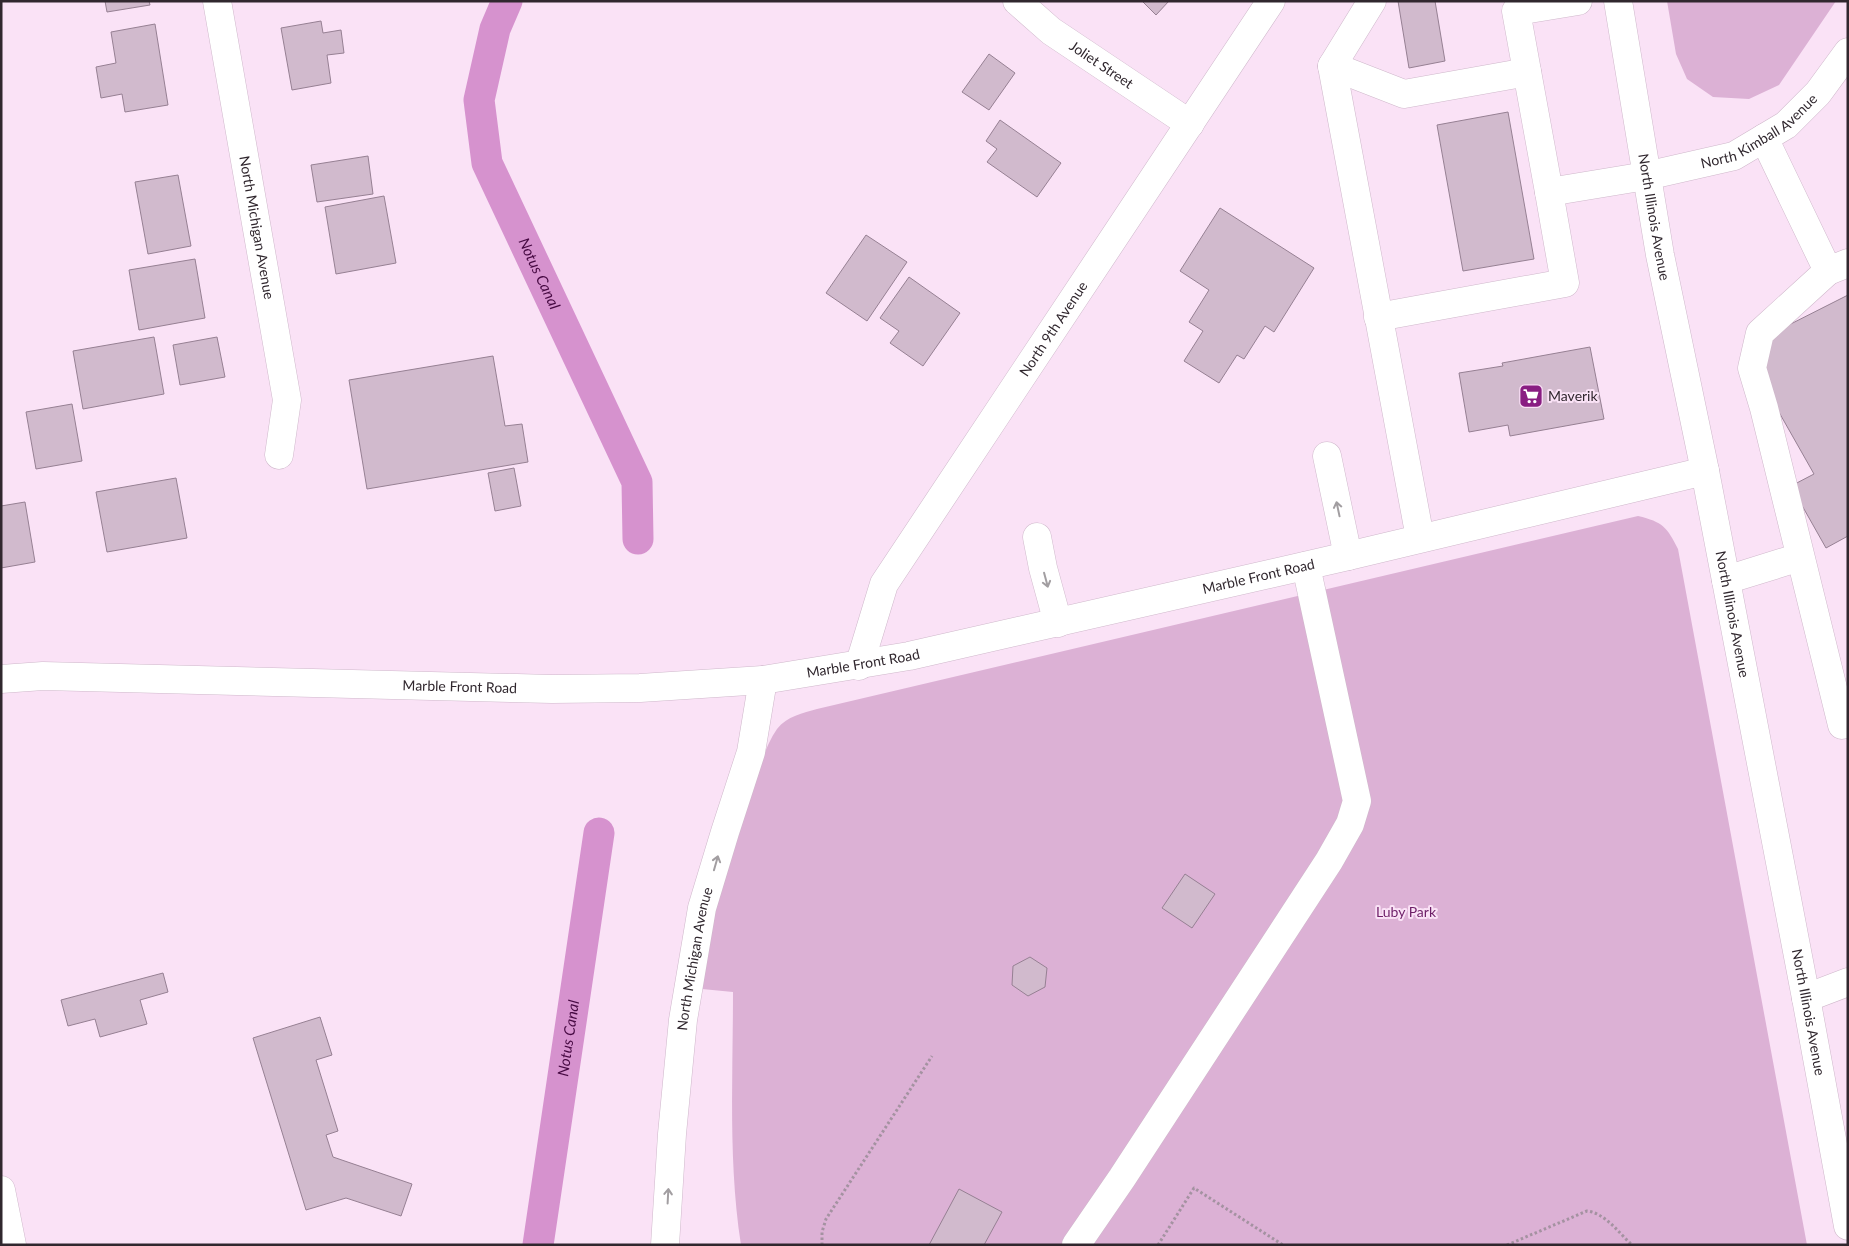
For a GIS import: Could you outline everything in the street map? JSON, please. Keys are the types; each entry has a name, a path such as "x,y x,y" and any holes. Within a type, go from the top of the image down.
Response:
{"street":[{"name":"North Michigan Avenue","path":"217,1 287,400 279,455"},
{"name":"Joliet Street","path":"1017,1 1051,31 1190,124"},
{"name":"North 9th Avenue","path":"859,666 884,584 1271,1"},
{"path":"1372,1 1332,66 1420,538"},
{"path":"1378,317 1565,283 1515,6 1578,1"},
{"name":"North Illinois Avenue","path":"1618,1 1660,255 1705,471 1806,998 1844,1181 1848,1226"},
{"name":"North Kimball Avenue","path":"1549,192 1646,176 1734,156 1786,125 1818,93 1848,52"},
{"path":"1332,66 1404,94 1527,72"},
{"path":"1764,138 1838,267 1760,333 1752,368 1764,408 1842,725 1848,720"},
{"path":"1327,456 1348,556"},
{"name":"Marble Front Road","path":"1,679 43,676 552,689 640,688 763,680 859,666 1058,623 1705,471"},
{"path":"1037,537 1043,568 1058,623"},
{"path":"1726,580 1800,557"},
{"path":"1076,1245 1122,1178 1324,869 1350,824 1357,801 1356,793 1306,566"},
{"name":"North Michigan Avenue","path":"665,1245 672,1134 684,1011 702,908 751,752 763,680"},
{"path":"1806,998 1848,982"},
{"path":"1,1190 12,1245"}],"path":[{"path":"822,1245 822,1232 826,1219 932,1056"},
{"path":"1158,1245 1194,1188 1283,1245"},
{"path":"1507,1245 1587,1211 1595,1212 1602,1217 1632,1245"}],"green space":[{"path":"1667,1 1836,1 1779,85 1749,99 1713,97 1687,79 1676,54"},
{"name":"Luby Park","path":"1638,516 1663,526 1671,535 1678,549 1807,1245 741,1245 734,1182 733,992 702,989 715,910 728,860 766,750 781,725 796,716 817,709"}],"building":[{"path":"105,1 149,1 150,5 107,12"},
{"path":"1142,1 1169,1 1156,15"},
{"path":"1398,1 1435,1 1445,61 1409,68"},
{"path":"321,21 323,33 341,30 344,53 327,55 331,83 292,90 281,28"},
{"path":"155,24 168,105 125,112 122,94 101,98 96,67 116,63 111,32"},
{"path":"989,54 1015,73 989,110 962,92"},
{"path":"1508,112 1534,259 1463,271 1437,125"},
{"path":"1000,120 1061,163 1037,197 987,162 997,149 986,141"},
{"path":"368,156 373,194 317,202 311,165"},
{"path":"178,175 191,246 148,254 135,182"},
{"path":"384,196 396,263 336,274 325,207"},
{"path":"1220,208 1314,268 1274,332 1265,326 1244,359 1237,355 1219,383 1184,361 1203,331 1189,322 1209,290 1180,271"},
{"path":"866,235 907,262 867,321 826,293"},
{"path":"195,259 205,318 139,330 129,270"},
{"path":"909,277 960,313 923,366 890,343 899,331 880,318"},
{"path":"1848,295 1848,536 1826,548 1791,486 1814,474 1759,377 1769,335"},
{"path":"154,337 164,394 83,409 73,351"},
{"path":"217,337 225,377 180,385 173,345"},
{"name":"Maverik","path":"1590,347 1604,419 1510,436 1508,425 1469,432 1459,373 1503,366 1502,363"},
{"path":"493,356 505,426 522,424 528,462 367,489 349,380"},
{"path":"72,404 82,461 36,469 26,412"},
{"path":"514,468 521,506 495,511 488,473"},
{"path":"176,478 187,538 107,552 96,492"},
{"path":"25,502 35,562 1,568 1,506"},
{"path":"1185,874 1215,894 1192,928 1162,908"},
{"path":"1030,957 1047,968 1045,987 1028,996 1012,985 1013,966"},
{"path":"163,973 168,992 140,1000 147,1024 100,1037 95,1019 68,1026 61,1000"},
{"path":"320,1017 332,1055 316,1060 338,1131 326,1135 333,1157 412,1184 401,1216 346,1198 306,1210 253,1038"},
{"path":"959,1189 1002,1212 984,1245 929,1245"}],"waterway":[{"name":"Notus Canal","path":"507,1 495,29 479,100 487,163 637,482 638,539"},
{"name":"Notus Canal","path":"538,1245 599,833"}],"place":[{"name":"Maverik","path":"1531,396"}]}
